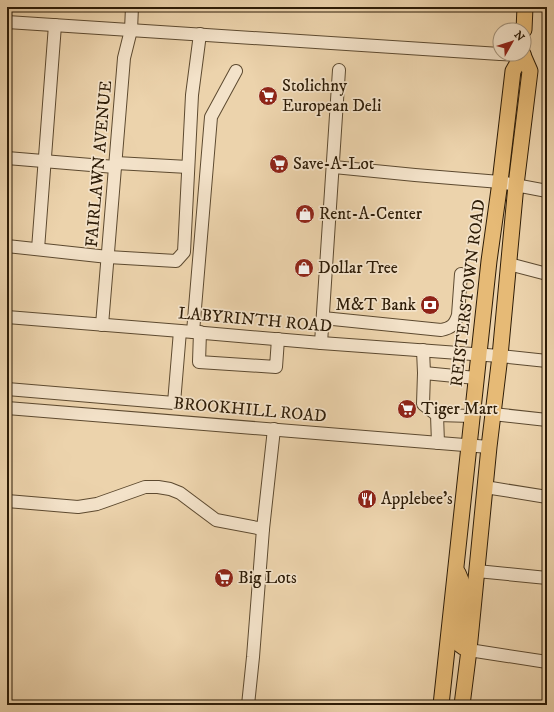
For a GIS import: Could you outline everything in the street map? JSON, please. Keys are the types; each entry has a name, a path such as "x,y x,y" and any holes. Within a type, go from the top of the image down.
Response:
{"main road":[{"path":"524,22 525,7"},
{"name":"REISTERSTOWN ROAD","path":"441,705 489,261 513,71 519,62"},
{"name":"REISTERSTOWN ROAD","path":"462,705 500,356 516,186 530,71 526,62"},
{"path":"456,569 464,590 459,644 469,650"}],"street":[{"name":"FAIRLAWN AVENUE","path":"102,324 124,58 131,30 132,7"},
{"path":"7,22 492,53"},
{"path":"38,249 55,25"},
{"path":"7,246 176,261 184,252 192,95 200,34"},
{"path":"321,343 340,70"},
{"path":"236,71 211,117 196,332 199,362 276,367 278,339"},
{"path":"7,158 116,165 188,167"},
{"path":"334,167 500,182 547,191"},
{"path":"509,264 547,274"},
{"path":"323,318 441,330 448,329 457,321 461,274"},
{"name":"LABYRINTH ROAD","path":"7,317 547,361"},
{"path":"7,389 174,403 180,331"},
{"path":"423,350 423,404 437,415 472,416"},
{"path":"424,373 476,378"},
{"name":"BROOKHILL ROAD","path":"7,408 489,447"},
{"path":"493,414 547,420"},
{"path":"437,415 438,443"},
{"path":"248,705 262,529 274,429"},
{"path":"7,501 78,507 97,504 146,487 158,487 170,489 180,493 216,520 262,529"},
{"path":"485,487 547,497"},
{"path":"477,571 547,578"},
{"path":"469,650 547,662"}],"place":[{"name":"Stolichny European Deli","path":"268,96"},
{"name":"Save-A-Lot","path":"279,164"},
{"name":"Rent-A-Center","path":"305,214"},
{"name":"Dollar Tree","path":"304,268"},
{"name":"M&T Bank","path":"430,305"},
{"name":"Tiger Mart","path":"407,409"},
{"name":"Applebee's","path":"367,499"},
{"name":"Big Lots","path":"224,578"}]}
